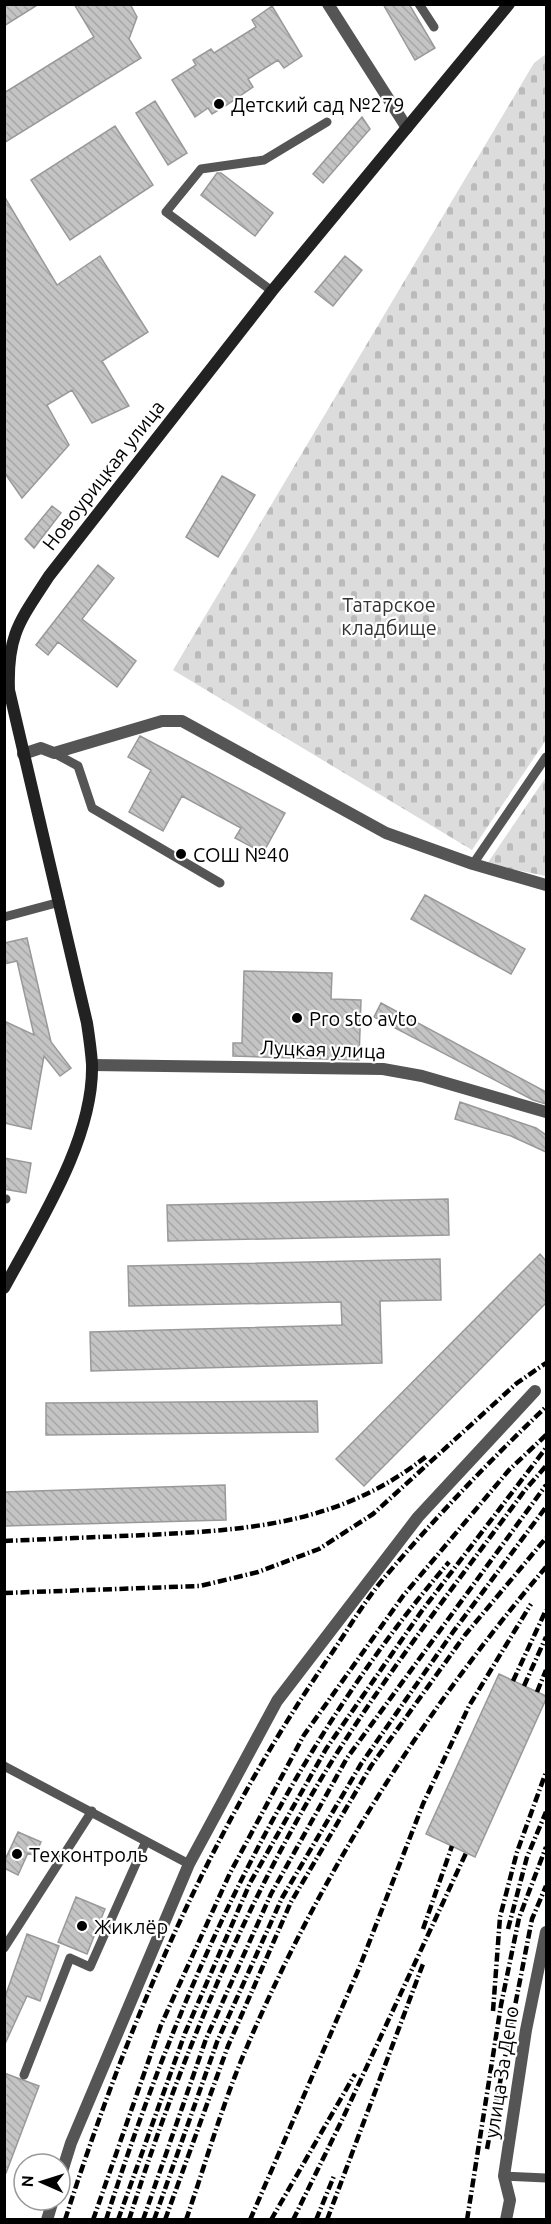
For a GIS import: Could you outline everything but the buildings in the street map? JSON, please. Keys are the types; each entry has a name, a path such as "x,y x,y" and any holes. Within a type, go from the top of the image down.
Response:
{"main road":[{"name":"Новоурицкая улица","path":"4,1288 52,1198 79,1138 92,1065 87,1023 60,902 22,754 7,678 9,647 20,620 49,576 272,291 509,4"}],"street":[{"path":"328,4 407,128"},
{"path":"22,754 41,748 54,753 162,721 182,721 386,833 473,864 546,885"},
{"name":"Луцкая улица","path":"92,1065 383,1069 422,1076 546,1112"},
{"path":"68,2152 189,1864 277,1701 418,1517 535,1391"},
{"name":"улица За Депо","path":"506,2220 510,2200 504,2176 526,2030 546,1932"}],"lane":[{"path":"419,4 434,27"},
{"path":"272,291 166,212 201,169 264,160 327,122"},
{"path":"54,753 78,766 92,808 220,883"},
{"path":"473,864 546,757"},
{"path":"4,917 60,902"},
{"path":"4,1766 189,1864"},
{"path":"4,1948 92,1811"},
{"path":"24,2075 70,1958 90,1966 146,1840"},
{"path":"504,2176 546,2178"}],"green space":[{"name":"Татарское кладбище","path":"546,54 546,740 472,850 173,670 534,63"},
{"path":"546,777 546,876 487,864"}],"railway":[{"path":"4,1593 200,1586 258,1572 319,1549 373,1514 517,1383 546,1363"},
{"path":"65,2220 116,2073 176,1930 209,1860 285,1725 384,1578 463,1490 546,1407"},
{"path":"93,2220 161,2025 230,1873 304,1735 403,1596 509,1470 546,1435"},
{"path":"118,2220 185,2033 250,1883 326,1749 421,1612 546,1448"},
{"path":"4,1541 184,1533 258,1526 294,1519 362,1496 395,1478 428,1455"},
{"path":"129,2220 170,2100 194,2039 219,1979 274,1862 305,1806 359,1719 525,1490 546,1466"},
{"path":"143,2220 206,2039 271,1894 347,1758 546,1485"},
{"path":"154,2220 217,2042 282,1898 361,1764 453,1632 546,1507"},
{"path":"165,2220 228,2046 291,1902 371,1766 465,1635 546,1538"},
{"path":"106,2220 169,2044 205,1957 245,1873 289,1791 337,1712 391,1635 449,1562"},
{"path":"186,2220 235,2076 272,1990 304,1925 339,1862 415,1739 456,1680 546,1567"},
{"path":"250,2220 360,1966 423,1804 469,1706 531,1604"},
{"path":"513,1681 546,1610"},
{"path":"524,1686 546,1637"},
{"path":"537,1692 546,1670"},
{"path":"493,2011 500,1917 517,1852 546,1772"},
{"path":"508,1929 527,1857 546,1812"},
{"path":"423,1929 452,1846"},
{"path":"467,2220 501,2005 519,1918 546,1847"},
{"path":"293,2220 466,1853"},
{"path":"487,2149 532,1919 546,1886"},
{"path":"327,2220 423,1964"},
{"path":"271,2220 355,2074"},
{"path":"316,2220 334,2176"}],"place":[{"name":"Детский сад №279","path":"219,104"},
{"name":"СОШ №40","path":"181,854"},
{"name":"Pro sto avto","path":"297,1018"},
{"name":"Техконтроль","path":"17,1854"},
{"name":"Жиклёр","path":"82,1926"}]}
